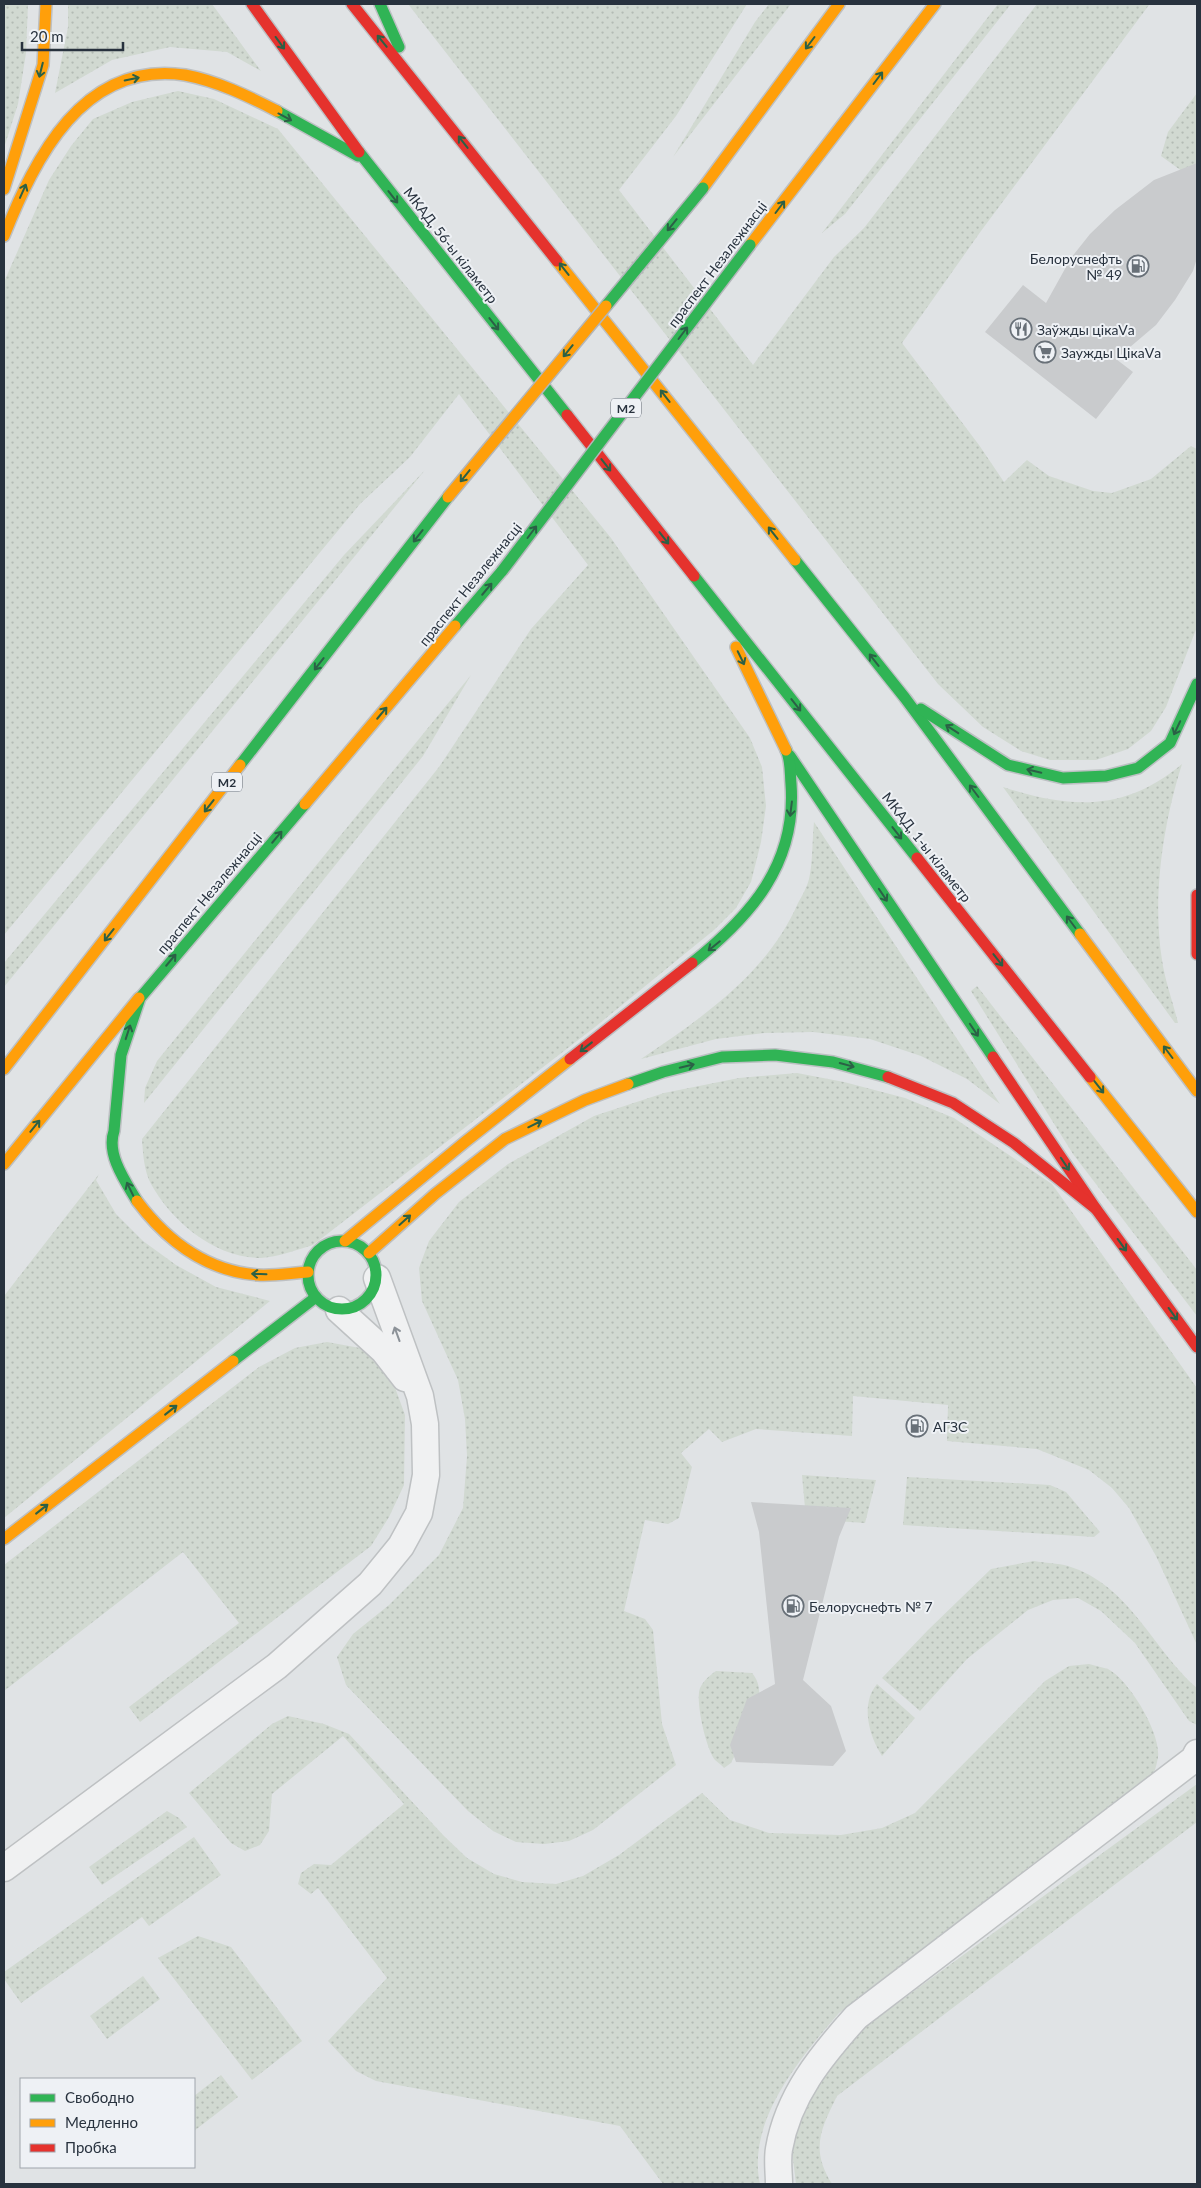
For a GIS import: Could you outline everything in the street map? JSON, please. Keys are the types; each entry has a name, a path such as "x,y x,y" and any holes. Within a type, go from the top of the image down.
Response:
{"main road":[{"path":"4,189 43,65 46,4"},
{"name":"МКАД, 56-ы кіламетр","path":"252,4 363,158 634,500"},
{"path":"352,4 413,78 905,698 1197,1091"},
{"path":"380,4 413,78"},
{"name":"М2","path":"5,1069 448,497 702,188 839,4"},
{"name":"праспект Незалежнасці","path":"4,1164 140,998 502,571 935,4"},
{"path":"4,236 30,176 56,136 85,102 123,80 132,78 160,73 198,78 242,94 363,158"},
{"name":"МКАД, 1-ы кіламетр","path":"634,500 1197,1212"},
{"path":"712,598 788,753 1096,1209 1197,1347"},
{"path":"905,698 1008,765 1063,778 1089,777 1106,776 1138,768 1170,742 1197,684"},
{"path":"346,1241 465,1142 720,941 755,904 779,865 789,831 792,800 788,753"},
{"path":"1197,895 1197,954"},
{"path":"140,998 121,1055 114,1131 111,1142 120,1170 134,1197 157,1226 187,1252 218,1268 257,1275 308,1272"},
{"path":"369,1253 434,1194 505,1139 585,1100 662,1072 722,1057 775,1055 833,1062 888,1077 953,1103 1014,1143 1096,1209"},
{"path":"346,1241 358,1245 369,1253 376,1265 377,1278 373,1291 364,1302 353,1308 339,1310 326,1306 316,1297 309,1285 308,1272 312,1259 320,1248 332,1242 346,1241"},
{"path":"4,1539 316,1297"}],"street":[{"path":"4,1868 277,1666 370,1584 401,1546 419,1513 426,1475 425,1424 420,1396 377,1278"},
{"path":"339,1310 384,1351 420,1396"},
{"path":"779,2184 779,2150 788,2113 804,2082 825,2052 856,2017 1196,1757"}],"shaded area":[{"path":"4,4 28,4 26,53 18,104 4,148"},
{"path":"68,4 212,4 261,71 227,52 170,47 112,60 55,93 68,27"},
{"path":"408,4 747,4 676,116 619,190 753,365 834,257 864,228 1037,4 1155,4 1149,5 981,231 902,343 979,445 1004,482 1027,460 1049,476 1093,491 1112,493 1151,479 1191,446 1197,449 1197,627 1166,707 1151,731 1128,749 1096,760 1050,760 1021,751 983,727 938,684"},
{"path":"769,4 791,4 673,157 755,22"},
{"path":"998,4 1011,4 845,214 822,233"},
{"path":"178,91 214,99 278,129 611,538 750,738 762,767 766,806 761,842 751,882 736,908 714,930 595,1027 313,1245 280,1255 261,1258 227,1252 212,1245 183,1224 171,1212 149,1179 145,1168 142,1139 439,767 531,629 588,565 459,394 410,457 360,504 4,935 4,282 49,180 71,146 93,119 132,102"},
{"path":"1197,93 1197,182 1161,156 1168,132"},
{"path":"425,470 4,987 4,963 344,555"},
{"path":"471,675 423,756 144,1103 145,1088 157,1061"},
{"path":"1182,764 1169,811 1161,861 1158,911 1162,960 1178,1023 1175,1023 1003,787 1052,799 1074,802 1097,802 1140,791 1161,780"},
{"path":"814,822 1000,1104 967,1079 921,1056 870,1039 813,1032 765,1033 716,1039 641,1059 710,1010 751,972 769,951 785,928 808,882"},
{"path":"977,986 1197,1270 1197,1316 1073,1154 971,991"},
{"path":"797,1073 844,1082 905,1098 954,1118 1052,1184 1197,1388 1197,1645 1156,1556 1129,1508 1112,1488 1089,1470 1037,1449 947,1441 948,1405 853,1396 852,1436 756,1429 722,1442 709,1429 681,1453 692,1467 679,1518 668,1524 645,1520 624,1611 645,1619 653,1630 662,1724 676,1765 593,1830 569,1841 544,1844 516,1842 493,1831 468,1811 346,1685 337,1657 353,1634 389,1605 439,1555 463,1508 467,1456 465,1419 458,1380 422,1301 419,1268 429,1241 459,1202 508,1164 594,1116 664,1093 739,1078"},
{"path":"99,1174 96,1180 116,1214 143,1241 176,1265 216,1287 270,1301 4,1518 4,1296"},
{"path":"327,1342 360,1348 381,1362 393,1382 405,1415 404,1485 389,1517 371,1546 140,1722 129,1707 239,1623 183,1552 4,1691 4,1565 259,1367 295,1348"},
{"path":"802,1475 876,1480 865,1523 806,1519"},
{"path":"907,1477 1050,1485 1066,1492 1100,1532 1094,1537 903,1525"},
{"path":"1034,1561 1068,1566 1089,1575 1108,1588 1124,1603 1181,1672 1197,1688 1197,1725 1189,1721 1135,1643 1101,1611 1078,1598 1053,1600 1028,1610 967,1659 920,1711 882,1678 991,1569"},
{"path":"1089,1664 1108,1669 1116,1675 1134,1695 1142,1708 1158,1747 1158,1760 1152,1779 839,2013 794,2070 780,2091 769,2114 761,2137 758,2160 760,2184 663,2184 620,2126 376,2081 356,2071 328,2041 387,1978 318,1888 311,1894 298,1884 301,1873 314,1864 331,1865 404,1804 343,1736 272,1794 269,1831 260,1845 245,1851 231,1843 189,1793 272,1724 288,1716 324,1724 349,1734 467,1858 494,1874 522,1882 556,1884 583,1876 619,1855 702,1793 730,1820 769,1833 841,1835 882,1828 915,1813 1045,1681 1069,1666"},
{"path":"716,1671 752,1673 758,1683 759,1694 754,1718 731,1763 724,1768 715,1760 708,1746 702,1725 699,1703 700,1688 707,1678"},
{"path":"877,1684 915,1718 882,1756 873,1739 868,1720 869,1701"},
{"path":"1197,1784 1197,1822 837,2096 826,2119 820,2139 821,2160 832,2184 796,2184 792,2151 796,2119 806,2089 862,2029"},
{"path":"167,1811 179,1818 187,1827 102,1885 89,1867"},
{"path":"194,1837 221,1875 149,1926 142,1917 21,2003 4,1979 4,1972"},
{"path":"198,1936 231,1947 302,2041 252,2080 158,1958"},
{"path":"143,1976 160,1999 107,2039 90,2016"},
{"path":"221,2075 238,2097 195,2130 195,2095"}],"building":[{"path":"1197,163 1197,258 1193,271 1175,300 1156,325 1116,359 1133,372 1096,419 985,332 1023,285 1046,303 1071,258 1090,234 1115,210 1154,180"},
{"path":"751,1502 851,1508 839,1537 803,1680 831,1706 846,1751 833,1766 736,1762 730,1745 747,1699 775,1684 759,1532"}],"traffic: fast":[{"path":"380,4 399,47"},
{"path":"277,111 358,156"},
{"path":"359,152 567,415"},
{"path":"606,306 703,188"},
{"path":"502,571 750,245"},
{"path":"240,765 448,497"},
{"path":"795,560 905,698 1080,934"},
{"path":"455,626 502,571"},
{"path":"694,576 917,858"},
{"path":"921,709 1008,765 1063,778 1106,776 1138,768 1170,743 1197,684"},
{"path":"692,963 751,907 766,886 778,863 786,839 791,813 790,767 786,750"},
{"path":"790,756 993,1057"},
{"path":"137,1201 118,1167 112,1140 121,1055 140,998 305,804"},
{"path":"628,1084 663,1072 722,1057 775,1055 833,1062 888,1077"},
{"path":"335,1241 349,1241 361,1246 371,1256 376,1268 376,1275 376,1282 371,1294 361,1304 349,1309 335,1309 323,1304 313,1294 308,1282 308,1268 313,1256 323,1246 335,1241"},
{"path":"233,1361 316,1297"}],"traffic: slow":[{"path":"4,189 43,65 46,4"},
{"path":"703,188 839,4"},
{"path":"750,245 935,4"},
{"path":"4,236 16,206 48,147 68,121 91,99 118,83 149,74 185,75 221,85 277,111"},
{"path":"557,261 795,560"},
{"path":"448,497 606,306"},
{"path":"305,804 455,626"},
{"path":"736,647 786,750"},
{"path":"4,1069 240,765"},
{"path":"1080,934 1197,1091"},
{"path":"4,1164 139,998"},
{"path":"345,1241 465,1142 570,1059"},
{"path":"1090,1077 1197,1212"},
{"path":"369,1253 435,1194 505,1139 585,1100 628,1084"},
{"path":"137,1201 161,1229 175,1241 189,1252 221,1267 258,1275 308,1272"},
{"path":"4,1539 233,1361"}],"traffic: jam":[{"path":"252,4 359,152"},
{"path":"352,4 557,261"},
{"path":"567,415 694,576"},
{"path":"917,858 1090,1077"},
{"path":"1197,895 1197,954"},
{"path":"570,1059 692,963"},
{"path":"993,1057 1096,1209 1197,1347"},
{"path":"888,1077 953,1103 1014,1143 1096,1209"}],"place":[{"name":"Белоруснефть № 49","path":"1138,266"},
{"name":"Заўжды цікаVа","path":"1021,329"},
{"name":"Заужды ЦікаVа","path":"1045,352"},
{"name":"АГЗС","path":"917,1426"},
{"name":"Белоруснефть № 7","path":"793,1606"}]}
